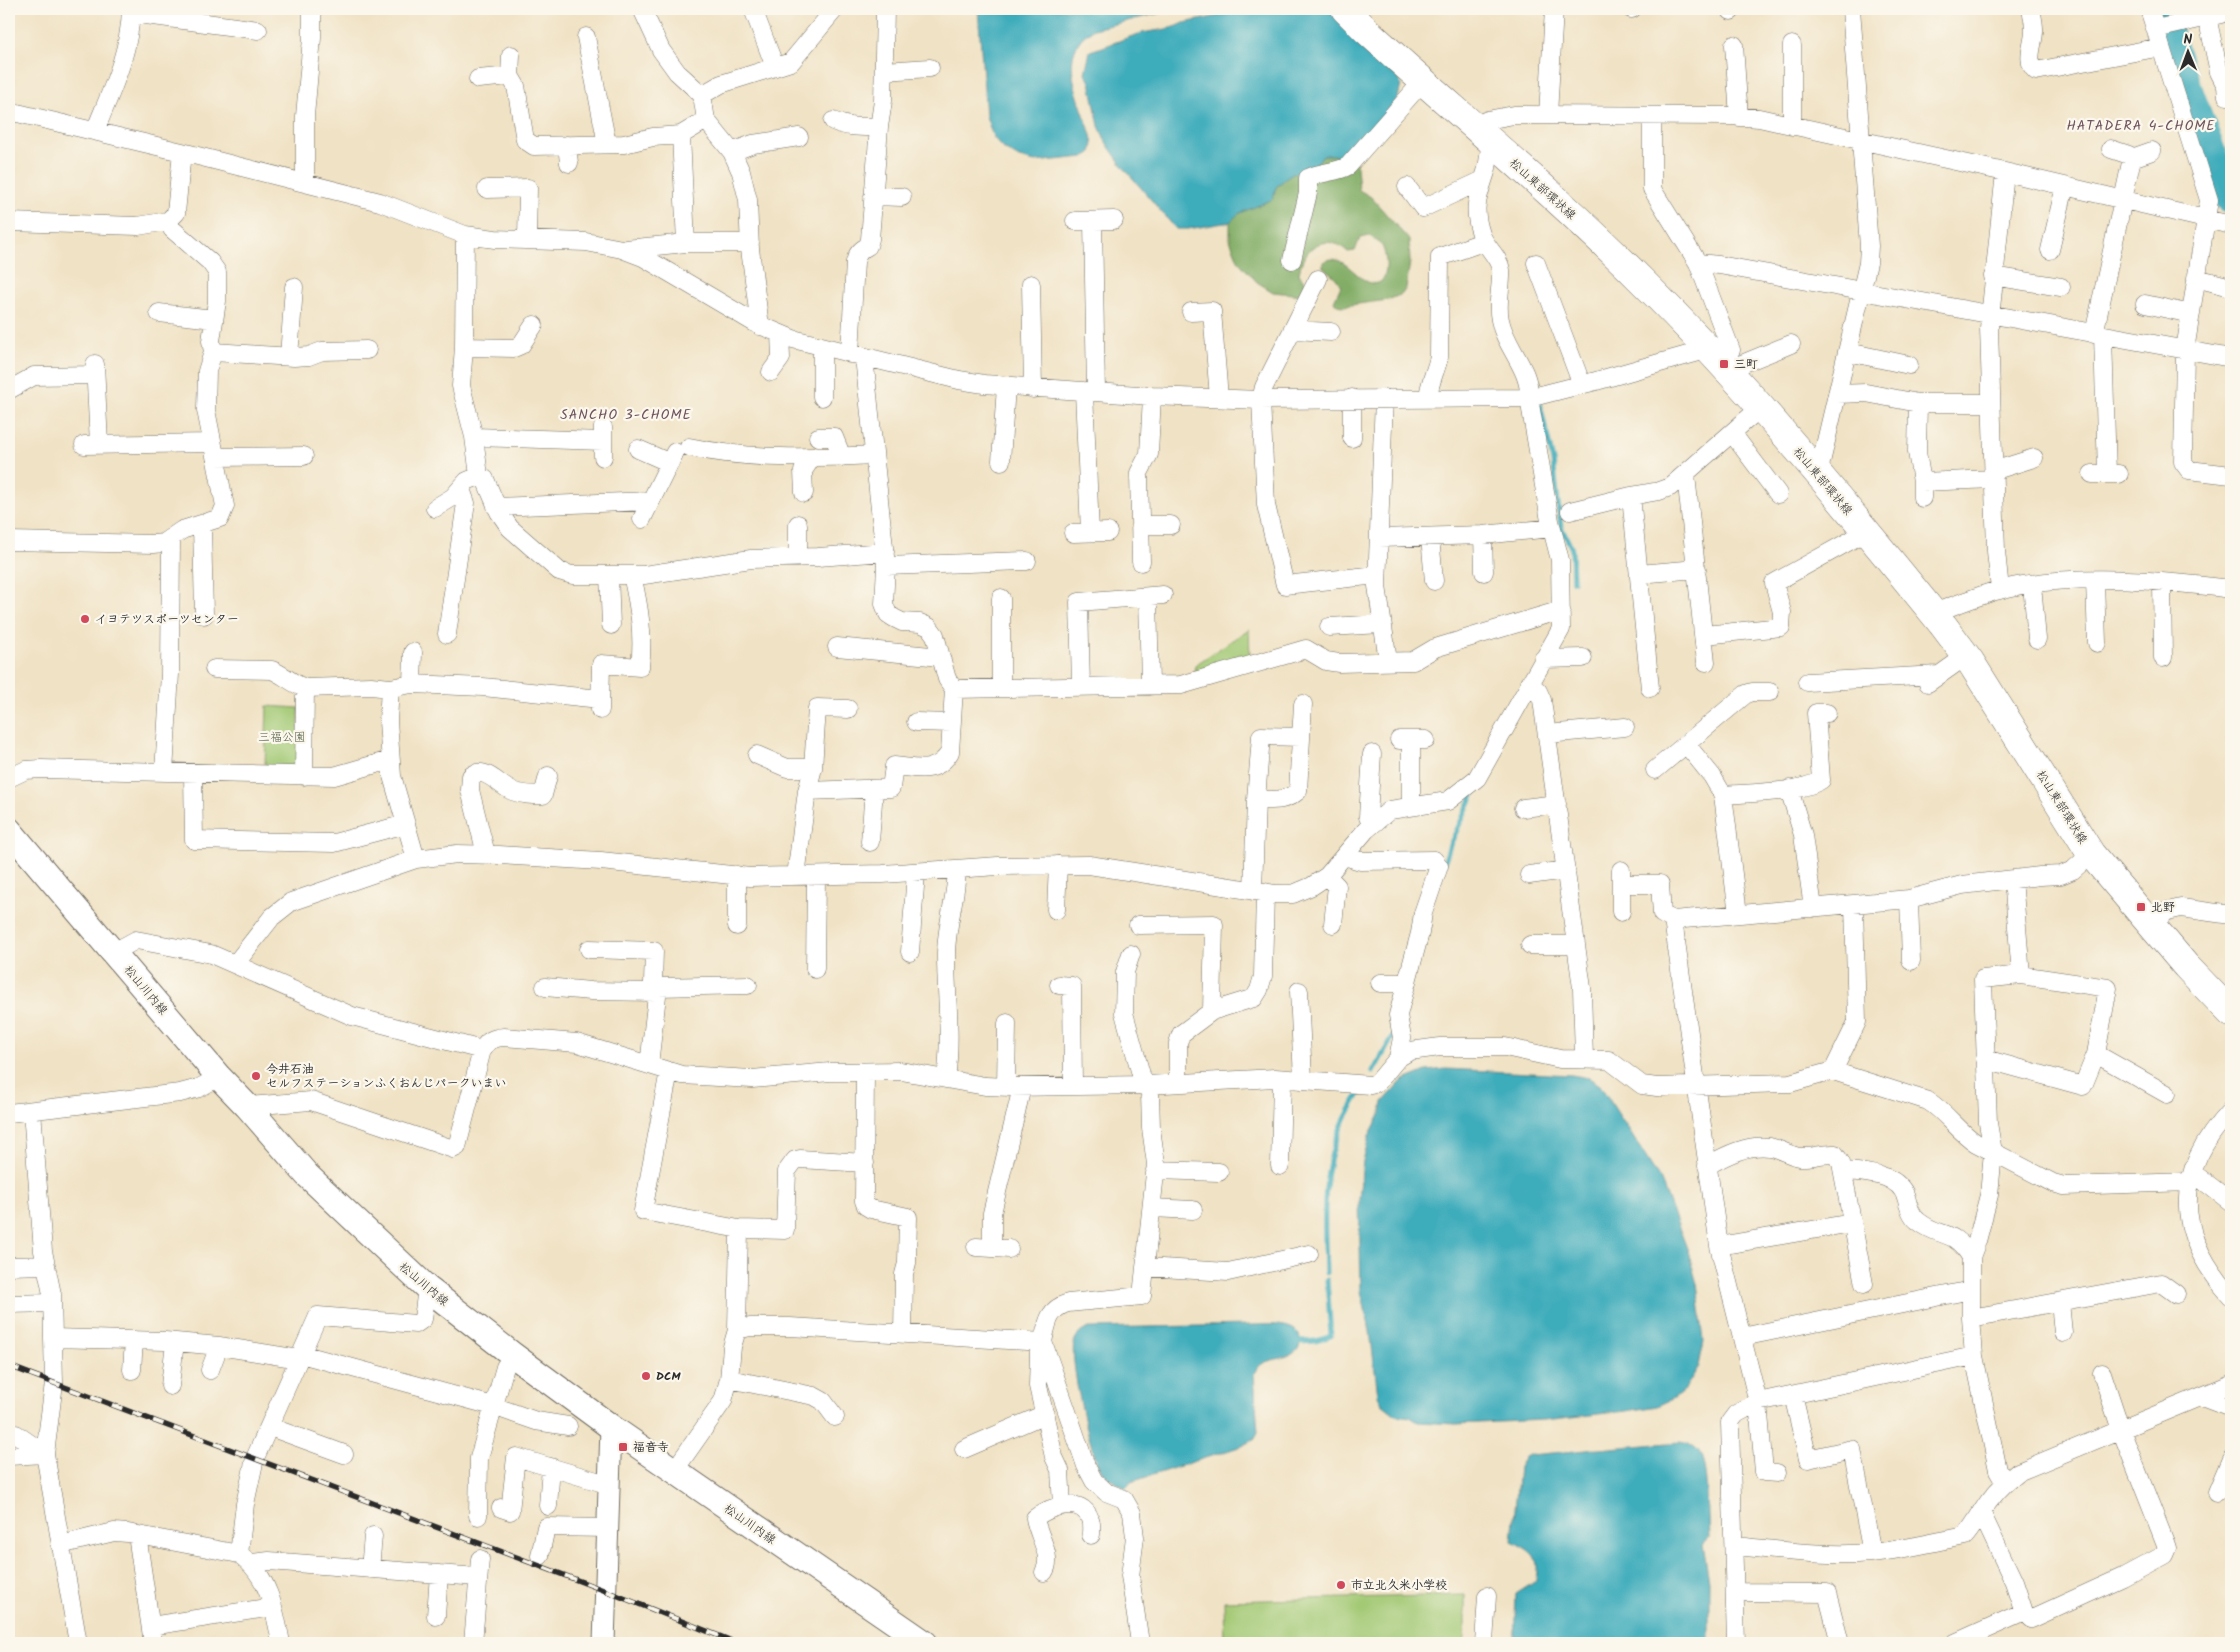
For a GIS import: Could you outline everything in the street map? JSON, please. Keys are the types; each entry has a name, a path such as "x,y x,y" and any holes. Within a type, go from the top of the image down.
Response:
{"main road":[{"name":"松山東部環状線","path":"1345,9 1638,277 1719,360 1818,474 1934,613 1966,656 2091,854 2231,1013"},
{"name":"松山川内線","path":"9,830 306,1175 427,1288 513,1356 611,1428 925,1643"}],"street":[{"path":"305,182 305,116 312,38 312,9"},
{"path":"642,9 661,50 677,72 702,95 706,120 732,152 741,172 748,200 750,243 760,326"},
{"path":"752,9 775,67"},
{"path":"702,95 721,84 791,62 835,9"},
{"path":"806,791 891,788 894,766 936,767 945,760 950,752 954,689 947,679 935,635 929,627 920,623 902,622 888,614 884,604 885,559 874,455 857,356 855,262 861,249 868,246 870,239 883,100 885,9"},
{"path":"1548,115 1554,9"},
{"path":"1818,474 1868,263 1869,246 1851,9"},
{"path":"2031,9 2034,30 2030,62 2032,68 2036,71 2161,47"},
{"path":"2149,9 2164,27 2161,47 2209,200 2185,350 2183,462 2189,470 2231,475"},
{"path":"95,131 124,56 129,38 131,11 258,30"},
{"path":"2164,27 2214,16 2219,72 2228,89"},
{"path":"586,37 607,144"},
{"path":"1734,45 1739,117"},
{"path":"1792,45 1792,126"},
{"path":"511,55 510,76 516,86 525,140 534,146 624,144 654,137 681,135 706,120"},
{"path":"884,71 930,68"},
{"path":"478,79 510,76"},
{"path":"1292,260 1308,193 1308,178 1317,174 1342,170 1348,166 1423,82"},
{"path":"9,111 305,182 380,202 465,235 480,238 586,242 622,249 643,257 760,326 780,334 822,348 959,380 1033,389 1261,400 1529,398 1582,384 1719,360 1791,344"},
{"path":"236,963 272,917 290,902 416,859 457,854 486,854 601,861 737,875 796,876 916,873 998,866 1089,865 1259,892 1293,894 1312,886 1327,876 1372,825 1390,810 1448,801 1477,778 1529,683 1561,630 1560,560 1552,528 1528,383 1500,320 1501,270 1498,260 1483,242 1475,208 1486,171 1484,135 1488,120 1500,117 1548,115 1759,118 1861,142 2005,172 2231,225"},
{"path":"1652,116 1652,189 1698,263 1731,350 1719,360"},
{"path":"833,121 854,128 879,127"},
{"path":"681,135 686,243"},
{"path":"732,152 753,144 798,138"},
{"path":"567,145 568,163"},
{"path":"2110,149 2132,158"},
{"path":"2132,158 2152,149"},
{"path":"9,222 138,226 168,221 176,213 182,152"},
{"path":"2106,474 2099,334 2122,200 2132,158"},
{"path":"2000,590 1993,475 1989,313 2005,172"},
{"path":"1407,187 1423,208 1483,180"},
{"path":"2050,250 2065,186"},
{"path":"487,189 528,188 527,240"},
{"path":"873,196 902,197"},
{"path":"1075,221 1114,220"},
{"path":"9,541 154,544 171,538 182,530 220,518 225,506 206,410 207,371 213,352 211,341 217,293 217,272 210,262 172,229 168,221"},
{"path":"1093,221 1090,392 1082,532 1108,532"},
{"path":"465,235 462,396 474,437 479,476"},
{"path":"1428,398 1429,386 1436,372 1439,357 1434,256 1483,242"},
{"path":"622,249 686,243 750,243"},
{"path":"1536,263 1582,384"},
{"path":"1698,263 1719,265 1989,313 2231,358"},
{"path":"1993,276 2061,287"},
{"path":"2196,278 2231,286"},
{"path":"1318,279 1264,387 1261,400 1266,505 1285,585 1377,575"},
{"path":"1031,284 1033,389"},
{"path":"289,357 294,287"},
{"path":"2145,304 2190,314"},
{"path":"1191,312 1212,311 1219,398"},
{"path":"159,313 214,319"},
{"path":"464,347 514,348 521,345 534,325"},
{"path":"1292,330 1331,332"},
{"path":"771,372 781,358 780,334"},
{"path":"822,348 822,397"},
{"path":"213,352 289,357 309,356 322,351 368,350"},
{"path":"1848,352 1909,365"},
{"path":"9,390 34,376 95,369 92,444 304,456"},
{"path":"1001,461 1006,386"},
{"path":"1837,394 1866,393 1918,403 1991,403"},
{"path":"1141,562 1139,473 1149,454 1152,396"},
{"path":"1352,398 1352,438"},
{"path":"1384,398 1377,575 1388,661"},
{"path":"1918,403 1917,452 1922,490 1993,475 2034,458"},
{"path":"1570,511 1670,487 1686,475 1760,408"},
{"path":"1732,433 1778,494"},
{"path":"474,437 603,442"},
{"path":"818,437 834,437 842,457"},
{"path":"638,449 678,454 712,452 811,458 874,455"},
{"path":"642,519 650,501 678,454"},
{"path":"804,493 804,471 811,458"},
{"path":"1686,475 1705,635 1706,662"},
{"path":"435,508 461,489 467,481 479,476"},
{"path":"479,476 484,479 496,507 510,528 559,571 572,575 632,575 751,559 1028,561"},
{"path":"447,634 466,502 461,489"},
{"path":"1631,496 1650,688"},
{"path":"496,507 650,501"},
{"path":"202,524 204,615"},
{"path":"798,524 798,558"},
{"path":"1140,525 1171,525"},
{"path":"1379,538 1482,535 1552,528"},
{"path":"1705,635 1781,627 1782,612 1774,583 1866,532"},
{"path":"1482,535 1484,572"},
{"path":"1430,537 1434,581"},
{"path":"164,772 170,674 171,538"},
{"path":"1639,574 1697,569"},
{"path":"610,575 610,625"},
{"path":"214,670 272,670 305,688 372,686 390,688 412,684 483,687 600,705 601,664 640,667 641,619 632,575"},
{"path":"1934,613 2000,590 2032,585 2095,580 2231,589"},
{"path":"2095,580 2097,643"},
{"path":"2162,583 2163,658"},
{"path":"2032,585 2037,639"},
{"path":"1081,687 1079,602 1155,596 1150,686"},
{"path":"1001,598 1002,688"},
{"path":"954,689 1181,685 1306,649 1326,660 1339,663 1413,661 1435,648 1560,610"},
{"path":"1329,627 1382,624"},
{"path":"837,647 941,657"},
{"path":"412,684 413,652"},
{"path":"1922,687 1966,656"},
{"path":"1543,660 1583,658"},
{"path":"1807,682 1938,675"},
{"path":"1529,683 1538,691 1542,700 1547,734 1582,988 1584,1059"},
{"path":"304,776 305,688"},
{"path":"390,688 388,721 392,776 416,859"},
{"path":"1655,770 1746,694 1770,692"},
{"path":"1256,800 1275,801 1289,798 1298,790 1303,704"},
{"path":"796,876 806,791 812,768 818,708 848,709"},
{"path":"1723,795 1789,789 1814,785 1821,780 1816,713 1828,713"},
{"path":"916,722 952,723"},
{"path":"1547,734 1625,727"},
{"path":"1178,1083 1178,1044 1181,1034 1212,1011 1254,998 1259,990 1263,976 1256,800 1262,736 1302,737"},
{"path":"1411,807 1412,740"},
{"path":"1686,744 1712,776 1723,795 1738,914"},
{"path":"1372,754 1368,817 1372,825"},
{"path":"757,755 787,768 812,768"},
{"path":"9,778 26,770 41,769 334,776 390,760"},
{"path":"486,854 470,790 471,776 475,772 483,773 511,790 525,795 543,795 548,776"},
{"path":"193,773 194,840 334,843 406,824"},
{"path":"870,842 874,789"},
{"path":"1789,789 1803,835 1813,908"},
{"path":"1523,808 1556,804"},
{"path":"1621,912 1621,877 1660,884 1662,914 1673,920 1909,899 1962,885 2061,875 2073,870 2091,854"},
{"path":"1344,856 1360,861 1434,860 1439,866 1423,913 1420,933 1398,1015 1402,1038 1398,1058"},
{"path":"1056,910 1058,865"},
{"path":"946,1079 950,1050 947,946 957,870"},
{"path":"1529,874 1566,870"},
{"path":"910,952 916,873"},
{"path":"737,875 737,926"},
{"path":"815,969 816,876"},
{"path":"1327,876 1337,886 1333,924"},
{"path":"2013,879 2021,975"},
{"path":"1909,899 1911,961"},
{"path":"1833,1071 1857,1022 1854,904"},
{"path":"2150,923 2168,911 2181,908 2231,915"},
{"path":"1673,920 1719,1246 1758,1402 1764,1472 1777,1473"},
{"path":"1138,925 1214,924 1212,1011"},
{"path":"114,952 136,940 211,954 236,963 352,1016 482,1050"},
{"path":"1530,945 1576,945"},
{"path":"589,949 654,951 653,983 657,990 649,1065"},
{"path":"1062,1506 1060,1470 1054,1457 1038,1386 1039,1352 1047,1321 1057,1307 1068,1303 1142,1296 1156,1170 1150,1093 1124,1013 1125,972 1132,954"},
{"path":"1986,1059 2083,1086 2096,1054 2108,988 2021,975 1983,979 1988,1123 1993,1152 1989,1195 1971,1257 1971,1318 1974,1356 1998,1470 2005,1482"},
{"path":"1380,983 1406,983"},
{"path":"545,987 590,991 657,990 748,985"},
{"path":"1059,985 1072,986 1073,1086"},
{"path":"1298,991 1303,1080"},
{"path":"992,1248 992,1213 1014,1087 1007,1023"},
{"path":"248,1106 311,1101 453,1149 457,1147 482,1050 487,1042 494,1038 577,1043 698,1078 752,1079 830,1072 901,1071 985,1086 1014,1087 1146,1085 1282,1078 1371,1085 1378,1082 1398,1058 1410,1051 1486,1047 1514,1048 1560,1058 1608,1060 1642,1085 1657,1087 1790,1083 1833,1071 1928,1101 1939,1108 1967,1137 2053,1183 2064,1186 2192,1177 2231,1202"},
{"path":"2096,1054 2167,1094"},
{"path":"669,1071 643,1211 739,1229 785,1230 787,1171 795,1160 865,1163"},
{"path":"865,1072 864,1200 866,1206 871,1209 908,1216 907,1263 904,1274 904,1334"},
{"path":"9,1114 180,1093 199,1088 220,1077"},
{"path":"1280,1166 1282,1078"},
{"path":"2231,1110 2214,1129 2203,1146 2192,1177 2186,1203 2188,1218 2196,1242 2218,1281 2231,1296"},
{"path":"32,1111 38,1203 52,1303 54,1383 45,1454 78,1643"},
{"path":"1708,1166 1724,1156 1745,1148 1769,1147 1799,1157 1822,1153 1835,1154 1841,1163 1864,1284"},
{"path":"1156,1170 1219,1172"},
{"path":"1842,1170 1886,1177 1896,1182 1903,1189 1915,1220 1924,1226 1953,1236 1963,1245 1971,1257"},
{"path":"1152,1208 1193,1210"},
{"path":"1719,1246 1852,1223"},
{"path":"674,1472 723,1401 729,1379 732,1347 737,1330 739,1229"},
{"path":"1145,1267 1228,1272 1309,1254"},
{"path":"9,1266 46,1265"},
{"path":"1971,1318 2161,1283 2176,1294"},
{"path":"281,1643 267,1588 246,1559 245,1504 255,1458 318,1316 416,1324 423,1319 427,1288"},
{"path":"1742,1337 1971,1290"},
{"path":"2060,1302 2063,1332"},
{"path":"9,1304 52,1303"},
{"path":"737,1330 750,1327 790,1327 1043,1342"},
{"path":"53,1338 175,1342 300,1357 493,1406 536,1421 568,1426"},
{"path":"132,1370 134,1340"},
{"path":"167,1378 175,1342"},
{"path":"1043,1342 1086,1466 1094,1482 1106,1492 1124,1499 1132,1513 1135,1538 1130,1576 1140,1643"},
{"path":"210,1370 219,1346"},
{"path":"478,1516 479,1458 505,1367 513,1356"},
{"path":"1736,1643 1730,1422 1736,1414 1758,1402 1974,1356"},
{"path":"1981,1512 2014,1582 2024,1612 2031,1619 2123,1577 2164,1555 2167,1548 2165,1542 2120,1430 2102,1373"},
{"path":"729,1379 814,1396 823,1401 835,1417"},
{"path":"1734,1546 1823,1555 1872,1553 1965,1536 1973,1529 1981,1512 2005,1482 2018,1472 2231,1384"},
{"path":"1793,1395 1808,1459 1852,1449 1872,1553"},
{"path":"2202,1397 2231,1408"},
{"path":"964,1448 1045,1414"},
{"path":"270,1427 344,1454"},
{"path":"604,1643 611,1428"},
{"path":"16,1434 45,1454"},
{"path":"9,1456 45,1454"},
{"path":"501,1508 510,1512 516,1457 610,1485"},
{"path":"2217,1492 2231,1459"},
{"path":"548,1506 551,1467"},
{"path":"1044,1572 1048,1567 1047,1556 1035,1518 1045,1510 1062,1506 1079,1506 1086,1511 1091,1520 1091,1535"},
{"path":"540,1556 546,1527 608,1528"},
{"path":"60,1545 114,1532 138,1535 246,1559 370,1569 419,1564 439,1574 478,1577"},
{"path":"138,1535 152,1635 273,1607"},
{"path":"370,1569 373,1536"},
{"path":"473,1643 480,1559"},
{"path":"436,1616 439,1574"},
{"path":"1735,1592 1827,1593 1840,1643"},
{"path":"1484,1643 1487,1596"},
{"path":"1955,1643 2024,1612"}],"green space":[{"path":"1323,155 1352,155 1357,166 1359,190 1371,197 1409,240 1410,262 1406,288 1402,294 1388,300 1343,306 1337,305 1334,301 1341,286 1336,278 1323,267 1323,262 1331,259 1338,260 1371,283 1378,283 1382,280 1386,271 1386,258 1380,243 1370,236 1360,238 1355,251 1348,252 1340,246 1331,243 1316,245 1310,250 1301,264 1299,274 1308,286 1302,295 1273,292 1257,282 1239,262 1230,240 1230,222 1238,214 1272,199 1276,187 1292,173 1311,169"},
{"path":"1249,629 1250,657 1194,672 1195,665"},
{"name":"三福公園","path":"267,706 299,708 299,766 265,766"},
{"path":"1465,1595 1465,1643 1225,1643 1224,1601"}],"water":[{"path":"978,9 1177,9 1094,29 1082,38 1075,50 1072,63 1073,78 1091,135 1093,144 1091,153 1084,157 1035,162 1019,158 1004,149 993,137 986,116"},
{"path":"1252,9 1330,9 1398,73 1401,85 1398,98 1352,155 1323,155 1312,170 1292,173 1276,187 1273,199 1238,214 1230,222 1188,229 1176,229 1123,167 1107,144 1099,126 1090,82 1085,73 1090,51 1142,33"},
{"path":"1446,1069 1572,1075 1589,1078 1600,1085 1661,1181 1688,1251 1697,1284 1704,1341 1699,1366 1685,1389 1674,1398 1657,1406 1627,1411 1544,1420 1456,1424 1418,1422 1410,1417 1396,1415 1382,1404 1378,1395 1370,1331 1361,1291 1359,1199 1363,1161 1369,1136 1381,1113 1383,1102 1402,1081 1426,1071"},
{"path":"1272,1325 1287,1327 1298,1333 1300,1339 1299,1347 1296,1352 1289,1356 1261,1364 1254,1374 1258,1432 1254,1440 1242,1446 1131,1482 1126,1488 1103,1473 1098,1464 1087,1430 1078,1388 1073,1353 1074,1343 1079,1334 1089,1328"},
{"path":"1680,1442 1690,1444 1698,1450 1706,1478 1709,1538 1703,1544 1709,1581 1709,1643 1514,1643 1516,1594 1536,1581 1537,1572 1536,1560 1533,1555 1512,1541 1519,1467 1525,1457 1529,1455"}],"waterway":[{"path":"2161,9 2179,66 2228,198 2231,199"},
{"path":"1540,405 1553,461 1561,527 1572,549 1573,581"},
{"path":"1443,866 1450,845 1473,795"},
{"path":"1373,1072 1395,1033"},
{"path":"1326,1273 1325,1202 1329,1166 1341,1127 1361,1091"},
{"path":"1300,1342 1316,1341 1331,1336 1327,1280"}],"railway":[{"path":"9,1366 606,1591 737,1643"}],"place":[{"name":"三町","path":"1724,364"},
{"name":"イヨテツスポーツセンター","path":"85,619"},
{"name":"北野","path":"2141,907"},
{"name":"今井石油 セルフステーションふくおんじパークいまい","path":"256,1076"},
{"name":"DCM","path":"646,1376"},
{"name":"福音寺","path":"623,1447"},
{"name":"市立北久米小学校","path":"1341,1585"}],"district":[{"name":"HATADERA 4-CHOME","path":"2141,125"},
{"name":"SANCHO 3-CHOME","path":"626,414"}]}
